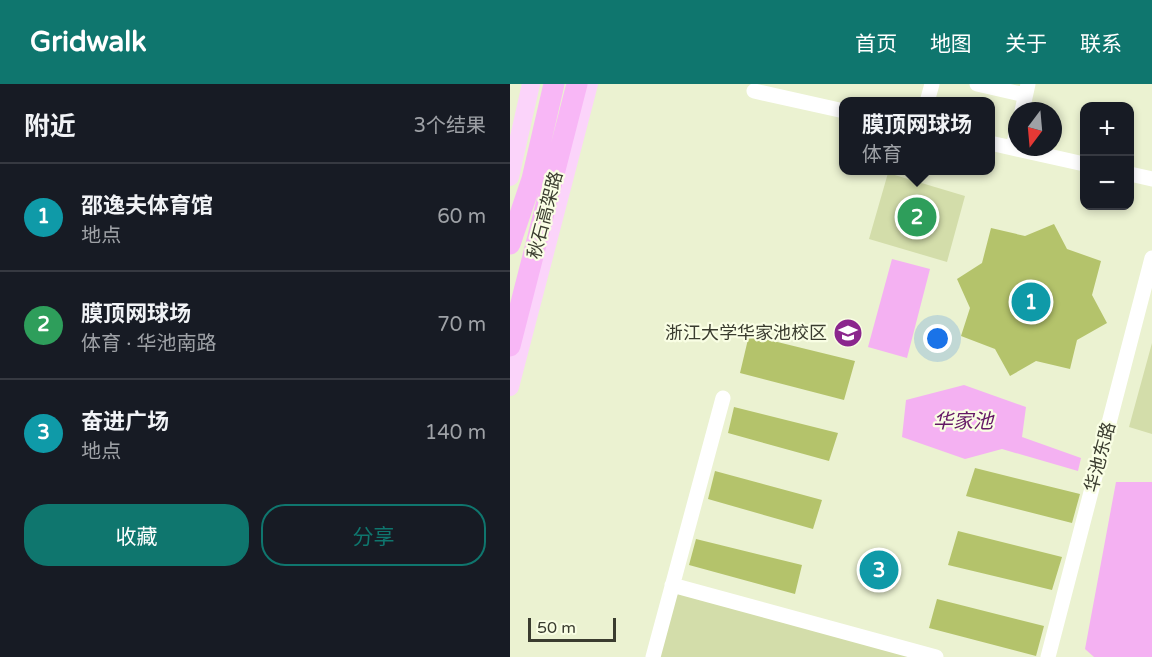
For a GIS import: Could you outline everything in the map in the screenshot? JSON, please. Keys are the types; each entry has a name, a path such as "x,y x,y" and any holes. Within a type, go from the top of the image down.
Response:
{"highway":[{"name":"秋石高架路","path":"510,244 532,179 554,84"},
{"name":"秋石高架路","path":"510,346 583,85"}],"main road":[{"path":"510,177 531,84"},
{"path":"510,387 583,85"}],"street":[{"path":"977,84 1027,89"},
{"path":"754,91 839,110"},
{"path":"1048,156 1080,163"},
{"path":"1134,175 1152,179"},
{"name":"华池东路","path":"1048,657 1152,258"},
{"path":"653,657 723,398"},
{"path":"672,585 936,657"}],"green space":[{"path":"887,175 895,175 965,196 947,262 869,239"},
{"path":"1152,343 1152,434 1129,427"},
{"path":"672,585 935,657 653,657"}],"water":[{"path":"892,259 930,269 907,358 868,347"},
{"name":"华家池","path":"964,385 1026,407 1022,437 1081,458 1078,471 1002,449 965,459 902,437 906,400"},
{"path":"1116,482 1152,482 1152,657 1094,657 1085,649"}],"building":[{"path":"1054,224 1067,249 1101,261 1092,295 1107,323 1077,340 1070,369 1036,361 1010,376 995,349 961,336 970,308 957,279 982,263 991,228 1025,236"},
{"path":"749,335 855,361 844,400 740,373"},
{"path":"734,407 838,433 829,461 728,433"},
{"path":"975,468 1080,494 1072,523 966,496"},
{"path":"715,471 822,500 813,529 708,499"},
{"path":"958,531 1062,557 1052,590 948,565"},
{"path":"696,539 802,565 795,594 689,565"},
{"path":"937,599 1044,626 1036,656 929,628"}],"place":[{"name":"膜顶网球场","path":"917,217"},
{"name":"邵逸夫体育馆","path":"1031,302"},
{"name":"浙江大学华家池校区","path":"848,333"},
{"name":"奋进广场","path":"879,570"}]}
